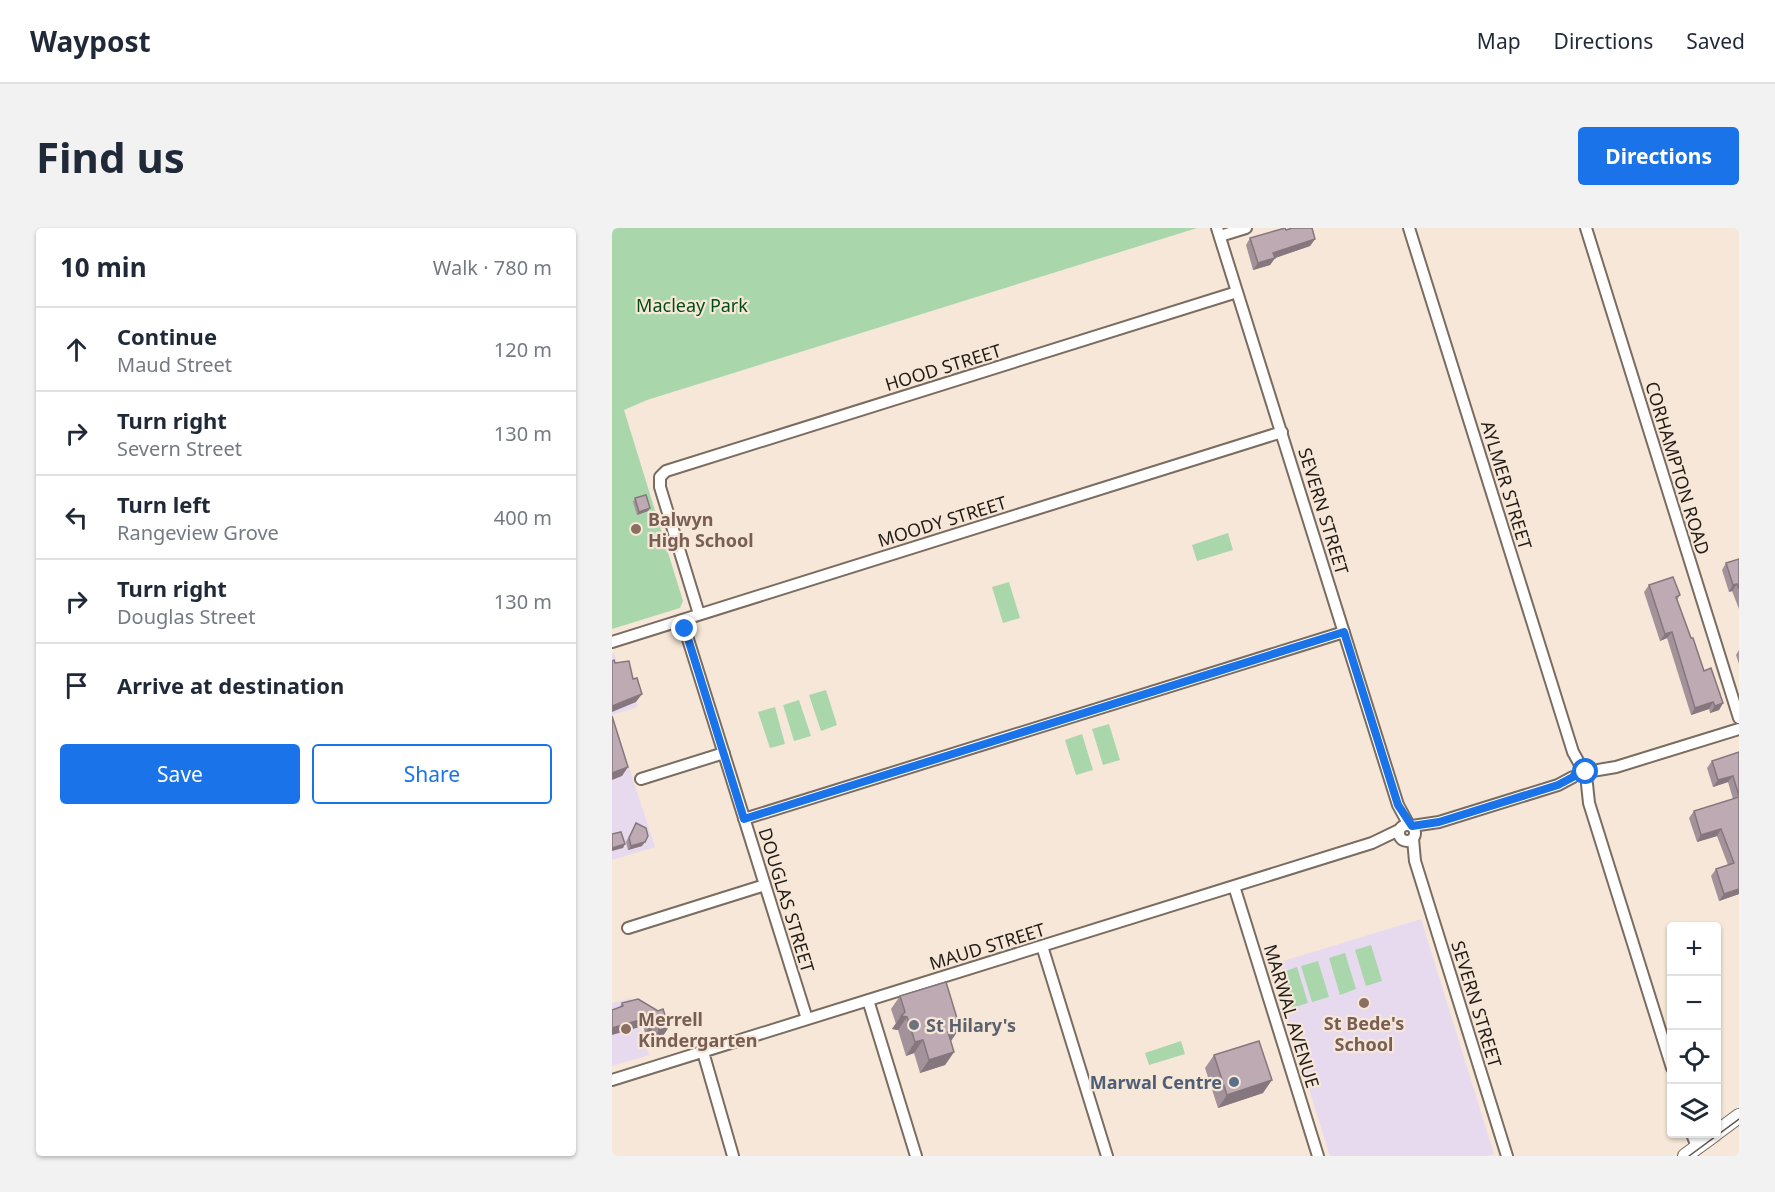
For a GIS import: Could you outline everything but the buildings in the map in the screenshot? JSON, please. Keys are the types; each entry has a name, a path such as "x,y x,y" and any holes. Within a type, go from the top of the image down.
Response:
{"main road":[{"path":"1721,1129 1739,1116"},
{"path":"1685,1156 1709,1138"}],"street":[{"path":"1219,232 1246,228"},
{"name":"AYLMER STREET","path":"1409,228 1667,1055"},
{"name":"CORHAMPTON ROAD","path":"1586,228 1739,718"},
{"name":"SEVERN STREET","path":"1219,232 1507,1156"},
{"name":"HOOD STREET","path":"699,614 660,487 660,477 670,470 1238,292"},
{"name":"MOODY STREET","path":"612,642 1282,432"},
{"name":"DOUGLAS STREET","path":"682,620 807,1019"},
{"path":"744,819 1344,632"},
{"name":"MAUD STREET","path":"612,1080 1739,729"},
{"path":"641,779 724,753"},
{"path":"628,928 765,885"},
{"name":"MARWAL AVENUE","path":"1234,886 1318,1156"},
{"path":"1042,946 1107,1156"},
{"path":"868,1000 916,1156"},
{"path":"703,1052 733,1156"},
{"path":"1694,1138 1697,1147"}],"shaded area":[{"path":"614,653 620,671 631,685 638,707 612,715 612,654"},
{"path":"612,715 655,847 612,860"},
{"name":"St Bede's School","path":"1421,919 1494,1154 1486,1156 1330,1156 1270,965"},
{"name":"Merrell Kindergarten","path":"631,998 649,1055 612,1066 612,1003"}],"green space":[{"name":"Macleay Park","path":"612,228 1197,228 647,400 624,410 683,601 680,608 612,629"},
{"path":"1228,533 1233,550 1197,561 1192,545"},
{"path":"1009,582 1020,618 1003,623 992,587"},
{"path":"826,690 837,725 821,731 809,695"},
{"path":"799,700 811,736 794,741 783,705"},
{"path":"775,707 785,744 770,748 758,712"},
{"path":"1109,724 1120,760 1103,765 1092,729"},
{"path":"1082,734 1093,770 1076,775 1065,740"},
{"path":"1371,945 1382,981 1366,986 1355,950"},
{"path":"1345,953 1356,989 1340,995 1329,958"},
{"path":"1318,961 1329,997 1312,1002 1301,966"},
{"path":"1297,967 1308,1003 1292,1008 1280,973"},
{"path":"1181,1041 1185,1054 1149,1065 1145,1053"}],"tram line":[{"path":"1689,1156 1739,1119"}],"place":[{"name":"Balwyn High School","path":"636,529"},
{"name":"St Bede's School","path":"1364,1003"},
{"name":"St Hilary's","path":"914,1025"},
{"name":"Merrell Kindergarten","path":"626,1029"},
{"name":"Marwal Centre","path":"1234,1082"}],"route":[{"path":"685,629 744,819 1344,632 1398,805 1409,825 1439,822 1558,785 1573,777 1577,771 1586,772"}]}
